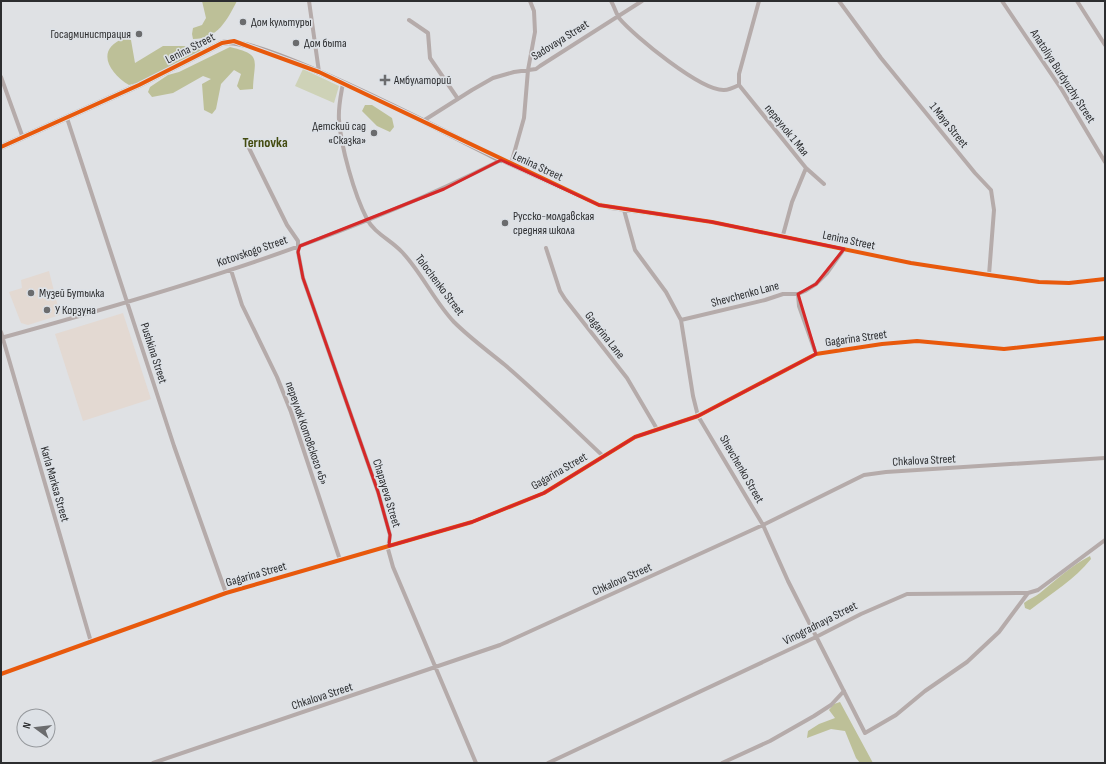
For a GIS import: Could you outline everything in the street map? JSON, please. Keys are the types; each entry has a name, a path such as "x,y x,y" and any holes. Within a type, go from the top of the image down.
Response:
{"street":[{"path":"309,1 319,72"},
{"path":"511,164 524,118 528,70 535,32 534,11 530,1"},
{"path":"611,1 618,16 664,59 708,86 724,90 739,85 739,74 760,1"},
{"name":"Sadovaya Street","path":"423,122 493,78 540,66 642,1"},
{"name":"Anatoliya Burdyuzhy Street","path":"1002,1 1062,90 1105,162"},
{"path":"1077,1 1105,45"},
{"name":"1 Maya Street","path":"842,2 881,58 991,190 994,210 989,276"},
{"path":"409,20 428,33 430,58 458,99"},
{"name":"Lenina Street","path":"1,147 139,86 226,41 234,41 319,72 501,160 599,205 624,210 712,222 783,235 844,250 989,276 1039,282 1069,283 1105,278"},
{"path":"1,77 23,138"},
{"name":"Tolochenko Street","path":"343,83 339,105 340,133 355,189 367,220 379,233 401,251 414,266 436,301 454,322 505,365 603,456"},
{"name":"переулок 1 Мая","path":"739,85 806,168 792,202 783,235"},
{"name":"Pushkina Street","path":"67,118 174,446 226,593"},
{"path":"248,146 300,246"},
{"name":"Kotovskogo Street","path":"2,337 231,270 300,246 444,189 501,160"},
{"path":"806,168 824,184"},
{"name":"Shevchenko Street","path":"624,210 635,250 666,292 681,320 693,396 698,416 763,525 788,581 865,733 896,715 925,691 967,662 999,632 1023,600"},
{"name":"Chapayeva Street","path":"300,246 298,252 303,278 378,492 390,536 388,553 476,763"},
{"name":"Gagarina Lane","path":"546,248 560,291 627,378 657,429"},
{"name":"Shevchenko Lane","path":"681,320 765,300 783,294 798,294 816,284 827,273 844,250"},
{"name":"переулок Котовского «Б»","path":"231,270 242,305 277,377 291,412 340,560"},
{"path":"798,294 799,306 816,354"},
{"name":"Karla Marksa Street","path":"1,332 91,642"},
{"name":"Gagarina Street","path":"1,674 226,593 472,522 544,494 635,437 698,416 816,354 882,344 917,341 1004,349 1105,338"},
{"name":"Chkalova Street","path":"153,763 500,645 763,525 864,476 875,473 1105,458"},
{"name":"Vinogradnaya Street","path":"548,763 816,637 861,614 907,594 1028,593 1038,590 1105,540"},
{"path":"1017,593 1023,600 1028,593"},
{"path":"722,763 770,741 814,716 831,705 844,691"}],"highlighted area":[{"path":"501,160 599,205 712,222 844,249 816,284 798,294 816,354 698,416 635,437 544,493 472,522 389,546 390,535 378,492 303,278 298,252 300,246 444,189"}],"shaded area":[{"path":"49,271 60,315 28,325 21,323 9,292 22,288 21,280"},
{"path":"123,313 151,399 83,421 55,334"}],"green space":[{"path":"202,1 237,1 221,27 209,36 193,39 193,28 202,25 206,18"},
{"path":"125,38 131,40 135,63 163,46 196,46 201,51 137,83 129,85 115,74 108,61 110,48"},
{"path":"230,47 241,50 252,56 255,65 253,89 240,90 237,86 241,74 234,70 221,84 216,109 212,114 204,110 202,84 211,79 203,76 173,93 152,97 148,92 150,87 168,75 179,72"},
{"path":"303,69 339,86 334,103 295,86"},
{"path":"365,105 372,105 392,118 394,127 390,132 377,126 362,111"},
{"path":"1090,556 1091,559 1085,566 1062,586 1030,610 1025,608 1024,603 1040,593 1070,568"},
{"path":"840,702 873,763 860,763 856,758 845,731 831,729 807,738 808,731 819,724 835,718 829,710 834,704"}],"cycle path":[{"path":"1,147 139,85 222,43 234,41 319,72 599,205 712,222 911,263 989,275 1039,282 1069,283 1105,279"},
{"path":"1,674 226,593 472,522 544,493 635,437 698,416 816,354 882,344 917,341 1004,349 1105,338"}],"place":[{"name":"Дом культуры","path":"243,22"},
{"name":"Госадминистрация","path":"139,34"},
{"name":"Дом быта","path":"296,43"},
{"name":"Амбулаторий","path":"385,80"},
{"name":"Детский сад «Сказка»","path":"374,133"},
{"name":"Русско-молдавская средняя школа","path":"505,223"},
{"name":"Музей Бутылка","path":"31,293"},
{"name":"У Корзуна","path":"47,310"}],"district":[{"name":"Ternovka","path":"265,142"}]}
